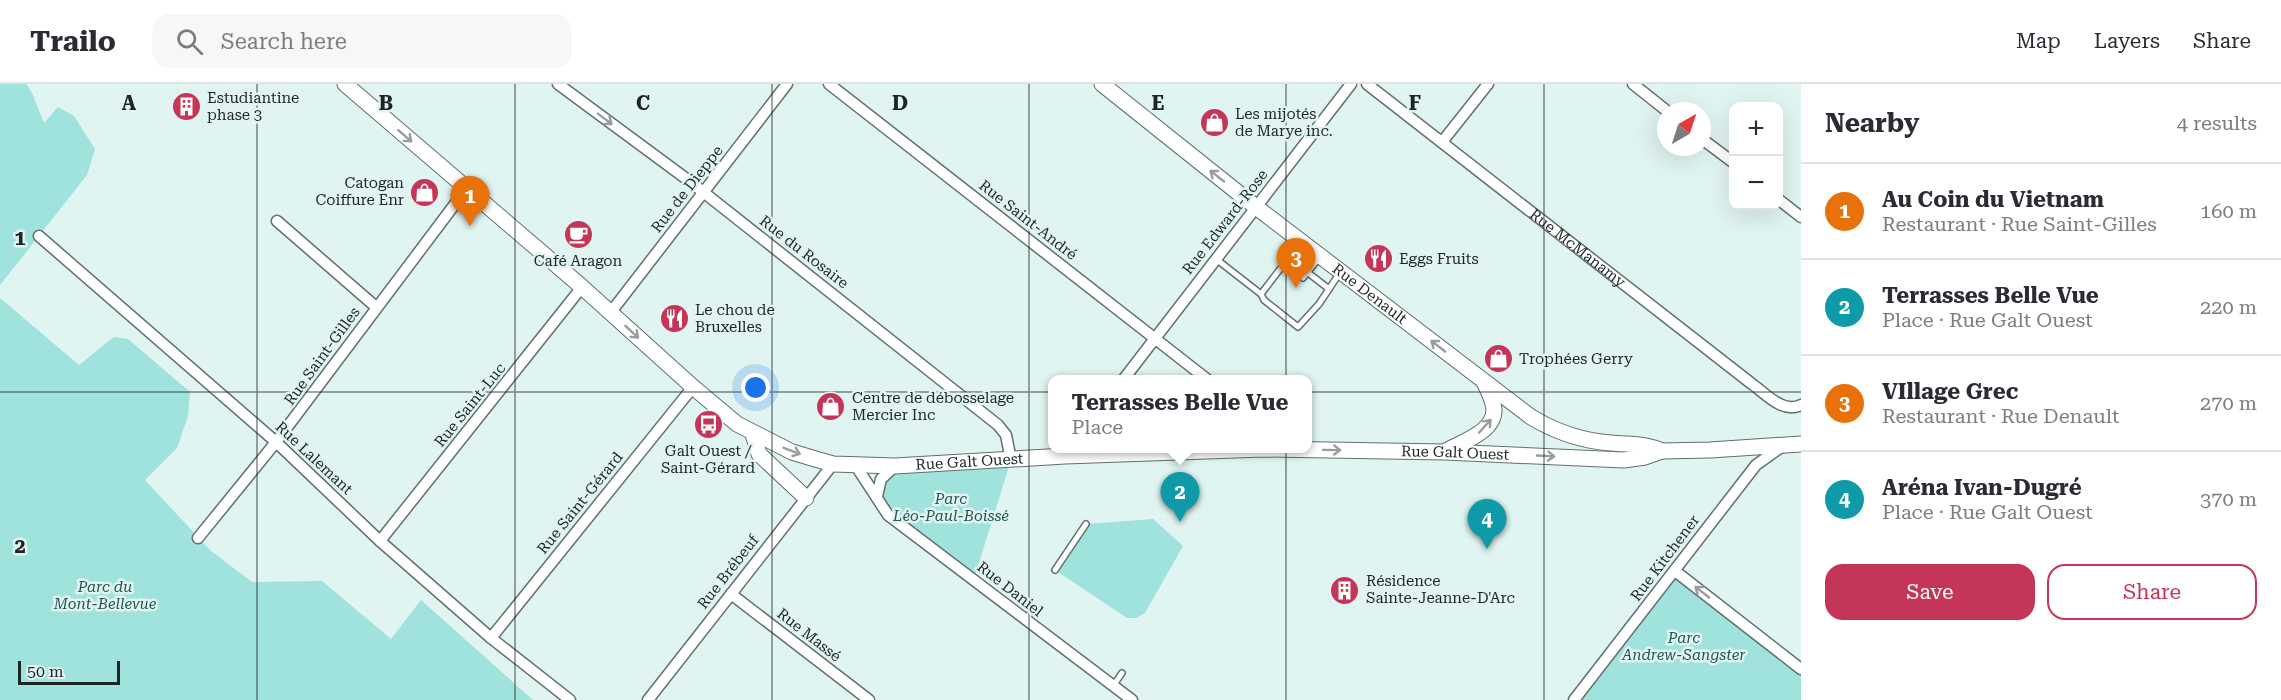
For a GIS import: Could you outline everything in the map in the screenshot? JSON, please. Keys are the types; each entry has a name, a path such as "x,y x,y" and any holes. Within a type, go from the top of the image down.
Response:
{"main road":[{"name":"Rue Galt Ouest","path":"345,84 611,312 693,387 737,424 753,434 792,452 833,464 856,466 1011,460 1061,453"},
{"name":"Rue Denault","path":"1102,84 1256,207 1531,417 1551,429 1583,439 1611,443 1647,444 1662,451"},
{"path":"1445,452 1484,430 1490,424 1494,406 1484,382"},
{"path":"753,434 759,454 806,498"},
{"name":"Rue Galt Ouest","path":"1312,450 1445,452 1624,460 1645,457 1662,451 1794,444"},
{"path":"1794,444 1801,457"}],"street":[{"name":"Rue du Rosaire","path":"558,84 703,193 998,425 1005,435 1011,460"},
{"name":"Rue de Dieppe","path":"611,312 787,84"},
{"name":"Rue Saint-André","path":"829,84 1202,375"},
{"name":"Rue Edward-Rose","path":"1127,375 1351,84"},
{"name":"Rue McManamy","path":"1367,84 1752,384 1782,406 1796,406"},
{"path":"1442,142 1488,84"},
{"path":"1633,84 1657,103"},
{"path":"1711,145 1729,159"},
{"name":"Rue Saint-Gilles","path":"198,538 276,442 467,188"},
{"path":"1783,202 1801,217"},
{"path":"277,221 376,307"},
{"name":"Rue Lalemant","path":"39,236 276,442 380,541 491,638 570,700"},
{"name":"Rue Saint-Luc","path":"380,541 582,287"},
{"name":"Rue Saint-Gérard","path":"491,638 693,387"},
{"name":"Rue Kitchener","path":"1574,700 1756,465 1794,444"},
{"name":"Rue Brébeuf","path":"648,700 833,464"},
{"name":"Rue Daniel","path":"856,466 888,515 1132,700"},
{"path":"877,496 881,479 895,466"},
{"path":"1675,571 1801,669"},
{"name":"Rue Massé","path":"731,594 869,700"}],"lane":[{"path":"1261,294 1302,242"},
{"path":"1303,278 1321,256"},
{"path":"1289,258 1329,289"},
{"path":"1216,259 1298,327 1324,298 1341,272"},
{"path":"1055,570 1086,524"},
{"path":"1026,621 1034,607"},
{"path":"1113,686 1122,673"}],"green space":[{"path":"0,84 26,84 44,123 58,107 74,116 95,149 87,175 0,285"},
{"name":"Parc du Mont-Bellevue","path":"0,298 79,365 114,337 128,339 190,392 188,416 177,448 145,480 211,551 252,582 322,581 391,639 421,600 533,700 0,700"},
{"name":"Parc Léo-Paul-Boissé","path":"1011,460 974,579 881,504 881,479 895,466"},
{"path":"1153,519 1183,546 1145,613 1136,618 1127,618 1055,570 1086,524"},
{"name":"Parc Andrew-Sangster","path":"1675,571 1801,670 1801,700 1574,700"}],"place":[{"name":"Estudiantine phase 3","path":"186,107"},
{"name":"Les mijotés de Marye inc.","path":"1214,123"},
{"name":"Catogan Coiffure Enr","path":"425,192"},
{"name":"Au Coin du Vietnam","path":"470,226"},
{"name":"Café Aragon","path":"578,234"},
{"name":"Eggs Fruits","path":"1378,259"},
{"name":"VIllage Grec","path":"1296,288"},
{"name":"Le chou de Bruxelles","path":"674,319"},
{"name":"Trophées Gerry","path":"1498,359"},
{"name":"Centre de débosselage Mercier Inc","path":"831,407"},
{"name":"Galt Ouest / Saint-Gérard","path":"708,424"},
{"name":"Terrasses Belle Vue","path":"1180,522"},
{"name":"Aréna Ivan-Dugré","path":"1487,549"},
{"name":"Résidence Sainte-Jeanne-D'Arc","path":"1345,590"}]}
